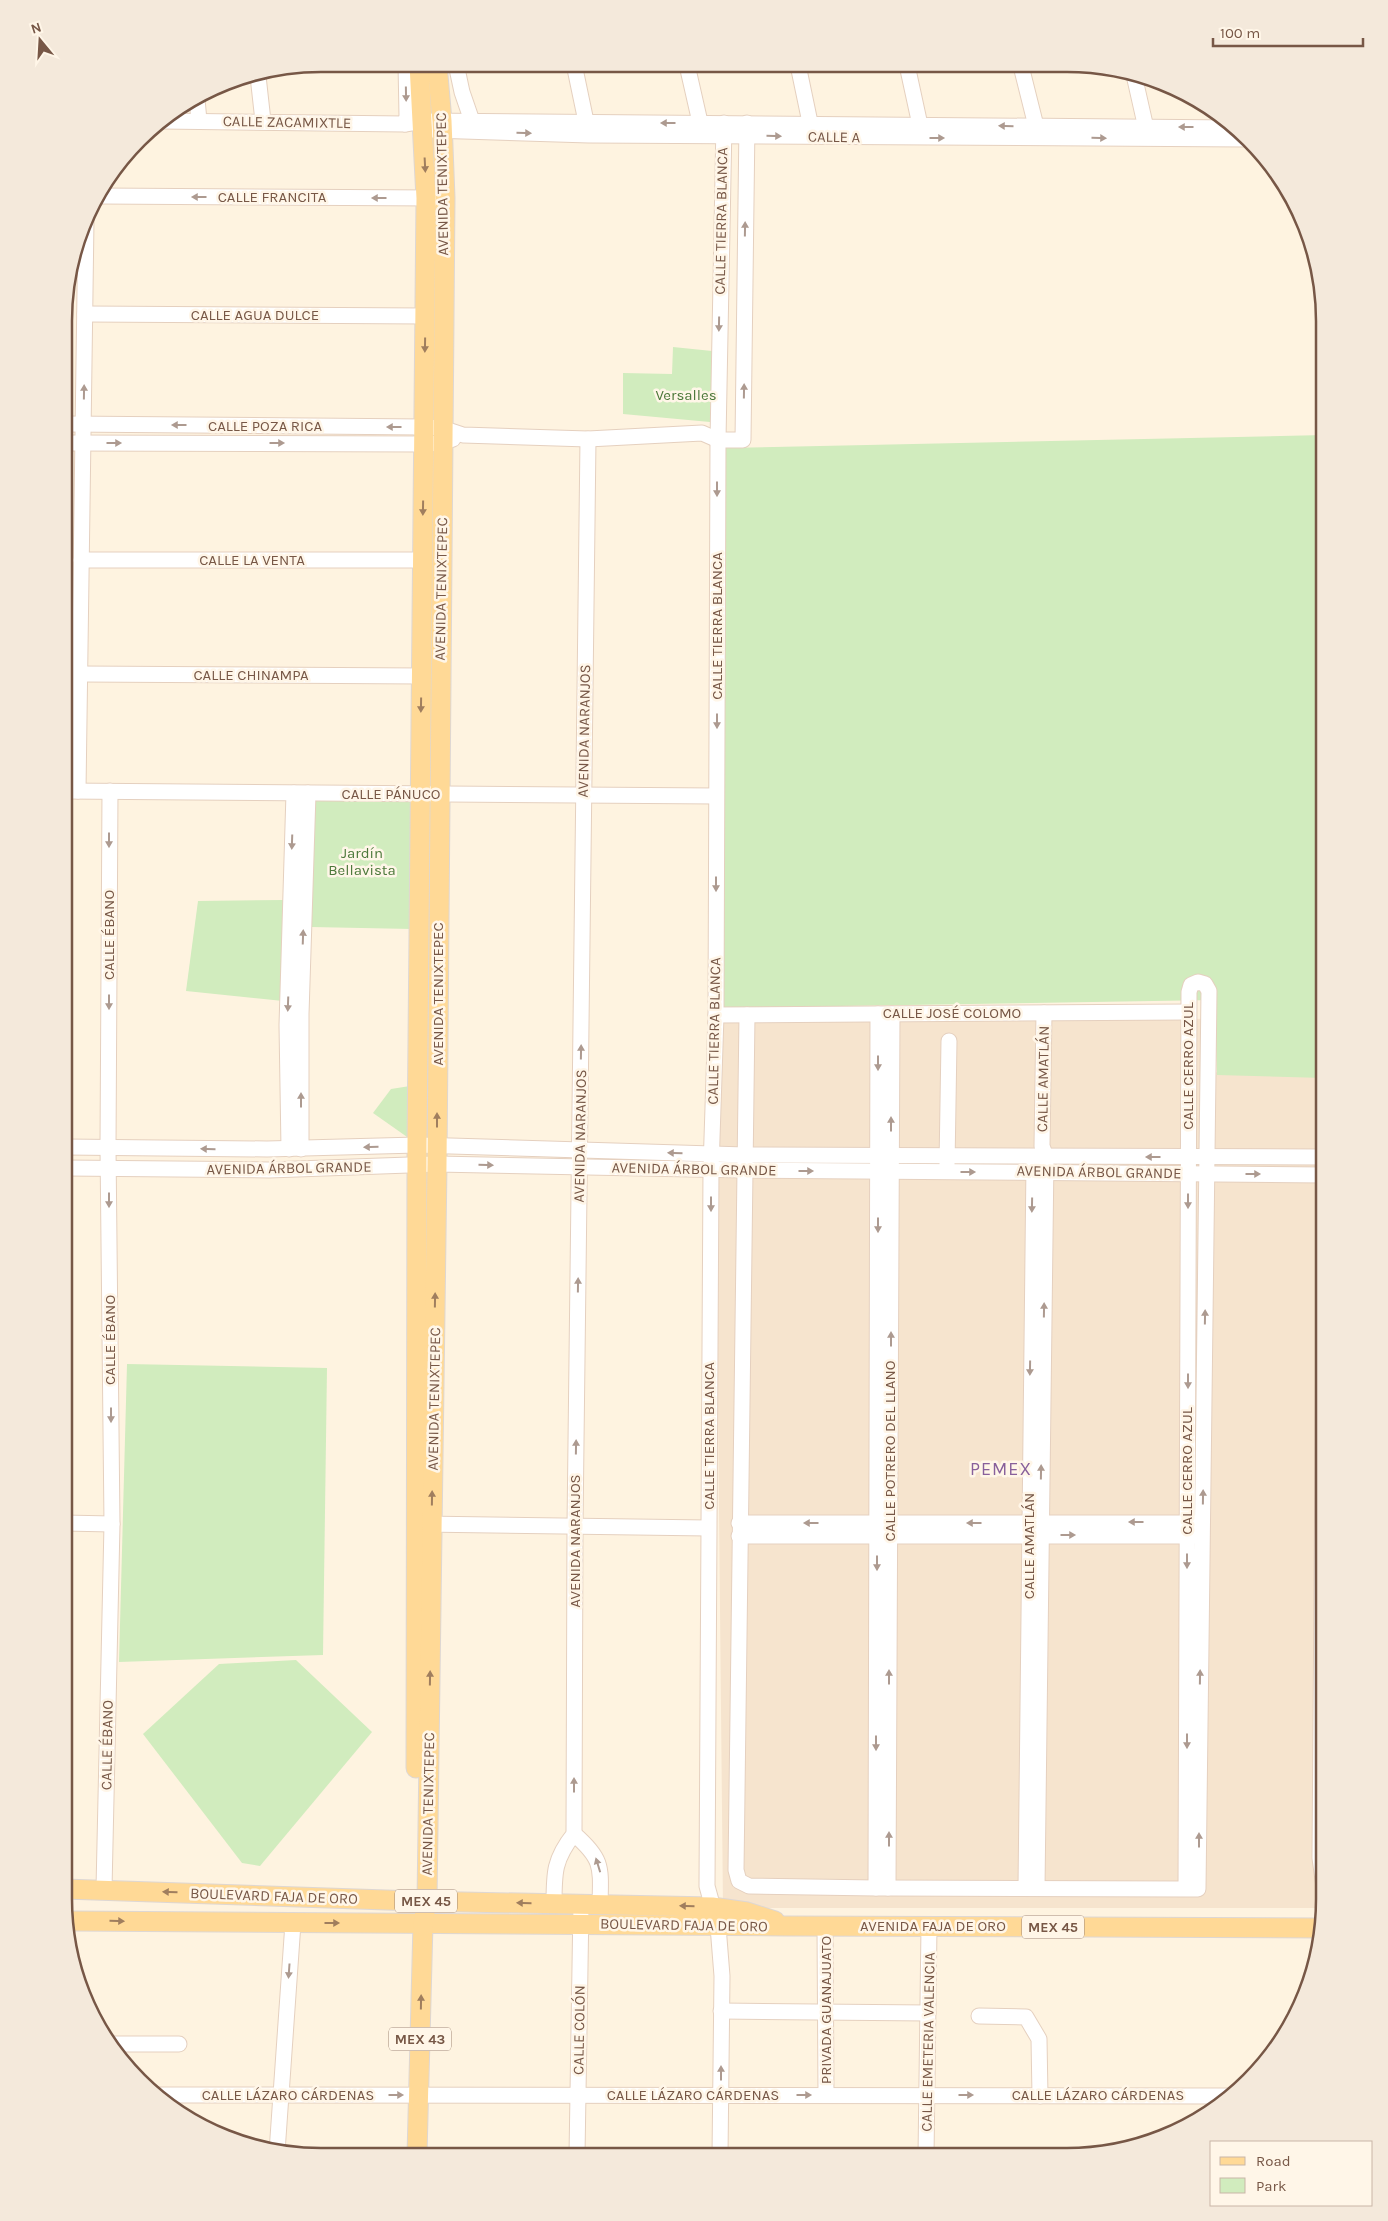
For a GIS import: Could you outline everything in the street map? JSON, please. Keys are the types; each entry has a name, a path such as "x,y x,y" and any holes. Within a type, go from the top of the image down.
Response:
{"main road":[{"name":"AVENIDA TENIXTEPEC","path":"419,72 416,124 436,198 430,794 437,1155 426,1340 422,1901 419,1923"},
{"name":"AVENIDA TENIXTEPEC","path":"426,1340 417,1145 430,794 422,676 423,560 433,435 425,316 443,126 437,72"},
{"name":"BOULEVARD FAJA DE ORO","path":"72,1889 422,1901 712,1907 769,1918 785,1926"},
{"path":"72,1894 104,1889"},
{"name":"BOULEVARD FAJA DE ORO","path":"74,1921 785,1926"},
{"name":"MEX 43","path":"417,2148 419,1923"},
{"name":"AVENIDA FAJA DE ORO","path":"785,1926 1314,1928"}],"street":[{"path":"406,72 407,116 416,124"},
{"path":"458,72 472,121"},
{"path":"576,72 588,128"},
{"path":"689,72 701,129"},
{"path":"800,72 812,130"},
{"path":"909,72 920,124 909,138"},
{"path":"1022,72 1037,132"},
{"path":"259,81 263,121"},
{"path":"1136,82 1147,133"},
{"path":"198,106 199,121"},
{"name":"CALLE ZACAMIXTLE","path":"174,121 416,124"},
{"name":"CALLE A","path":"443,126 472,121 588,128"},
{"name":"CALLE A","path":"416,124 443,126 812,130 909,138 1037,132 1147,133 1236,138"},
{"name":"CALLE A","path":"812,130 920,124 1037,132"},
{"name":"CALLE TIERRA BLANCA","path":"720,2148 722,1976 718,1926 707,1886 711,1170 716,1015 718,423 723,129"},
{"name":"CALLE TIERRA BLANCA","path":"718,440 743,440 747,129"},
{"name":"CALLE A","path":"1147,133 1224,129"},
{"name":"CALLE FRANCITA","path":"107,196 436,198"},
{"path":"72,791 80,674 86,242"},
{"name":"CALLE AGUA DULCE","path":"85,314 425,316"},
{"path":"718,423 743,423"},
{"name":"CALLE POZA RICA","path":"702,433 718,423"},
{"name":"CALLE POZA RICA","path":"72,424 433,435"},
{"name":"CALLE POZA RICA","path":"72,443 433,435 588,439 702,433 718,440"},
{"name":"AVENIDA NARANJOS","path":"574,1834 575,1526 588,439"},
{"name":"CALLE LA VENTA","path":"81,560 423,560"},
{"name":"CALLE CHINAMPA","path":"80,674 422,676"},
{"name":"CALLE PÁNUCO","path":"72,791 716,796"},
{"name":"CALLE ÉBANO","path":"104,1889 112,1524 108,1148 110,791"},
{"path":"295,1149 300,1014 301,793"},
{"name":"CALLE CERRO AZUL","path":"1031,1888 1192,1889 1195,1529 1205,1352 1209,991 1206,984 1198,982 1191,985 1188,992 1188,1353 1195,1529"},
{"name":"CALLE JOSÉ COLOMO","path":"716,1015 1188,1012"},
{"name":"CALLE AMATLÁN","path":"1031,1888 1034,1529 1044,1013"},
{"path":"747,1014 739,1530 736,1870 739,1881 749,1886 1031,1888"},
{"name":"CALLE POTRERO DEL LLANO","path":"882,1888 885,1014"},
{"path":"947,1172 949,1041"},
{"path":"1188,1091 1208,1091"},
{"path":"1188,1116 1208,1116"},
{"name":"AVENIDA ÁRBOL GRANDE","path":"72,1147 295,1149 417,1145 437,1155 579,1167 947,1172 1040,1161 1188,1157 1316,1157"},
{"name":"AVENIDA ÁRBOL GRANDE","path":"72,1168 269,1170 417,1165 437,1155 580,1150 744,1155 948,1156 1040,1161 1188,1174 1316,1174"},
{"path":"1188,1353 1205,1352"},
{"path":"72,1523 112,1524"},
{"path":"424,1524 708,1528"},
{"path":"739,1530 1195,1529"},
{"path":"554,1904 554,1870 558,1857 574,1834 593,1851 599,1862 601,1874 600,1904"},
{"name":"CALLE COLÓN","path":"576,2148 581,1904"},
{"path":"278,2145 293,1923"},
{"name":"PRIVADA GUANAJUATO","path":"825,1926 826,2095"},
{"name":"CALLE EMETERIA VALENCIA","path":"926,2148 929,1926"},
{"path":"722,2012 928,2013"},
{"path":"979,2016 1026,2017 1034,2027 1039,2039 1040,2096"},
{"path":"119,2044 179,2044"},
{"name":"CALLE LÁZARO CÁRDENAS","path":"167,2095 927,2095 1040,2096 1210,2103"}],"shaded area":[{"path":"714,1011 1209,1019 1209,1072 1316,1077 1316,1908 723,1908"}],"green space":[{"name":"Versalles","path":"673,347 712,351 710,422 623,414 623,373 672,374"},
{"path":"1316,435 1316,1078 1217,1075 1215,1000 721,1008 724,448"},
{"name":"Jardín Bellavista","path":"310,796 415,797 412,929 311,927"},
{"path":"284,900 283,1001 186,991 198,901"},
{"path":"410,1086 410,1139 373,1113 391,1089"},
{"path":"127,1364 327,1368 323,1655 119,1662"},
{"path":"296,1660 372,1732 260,1866 242,1863 143,1734 219,1664"}],"district":[{"name":"PEMEX","path":"1001,1469"}]}
